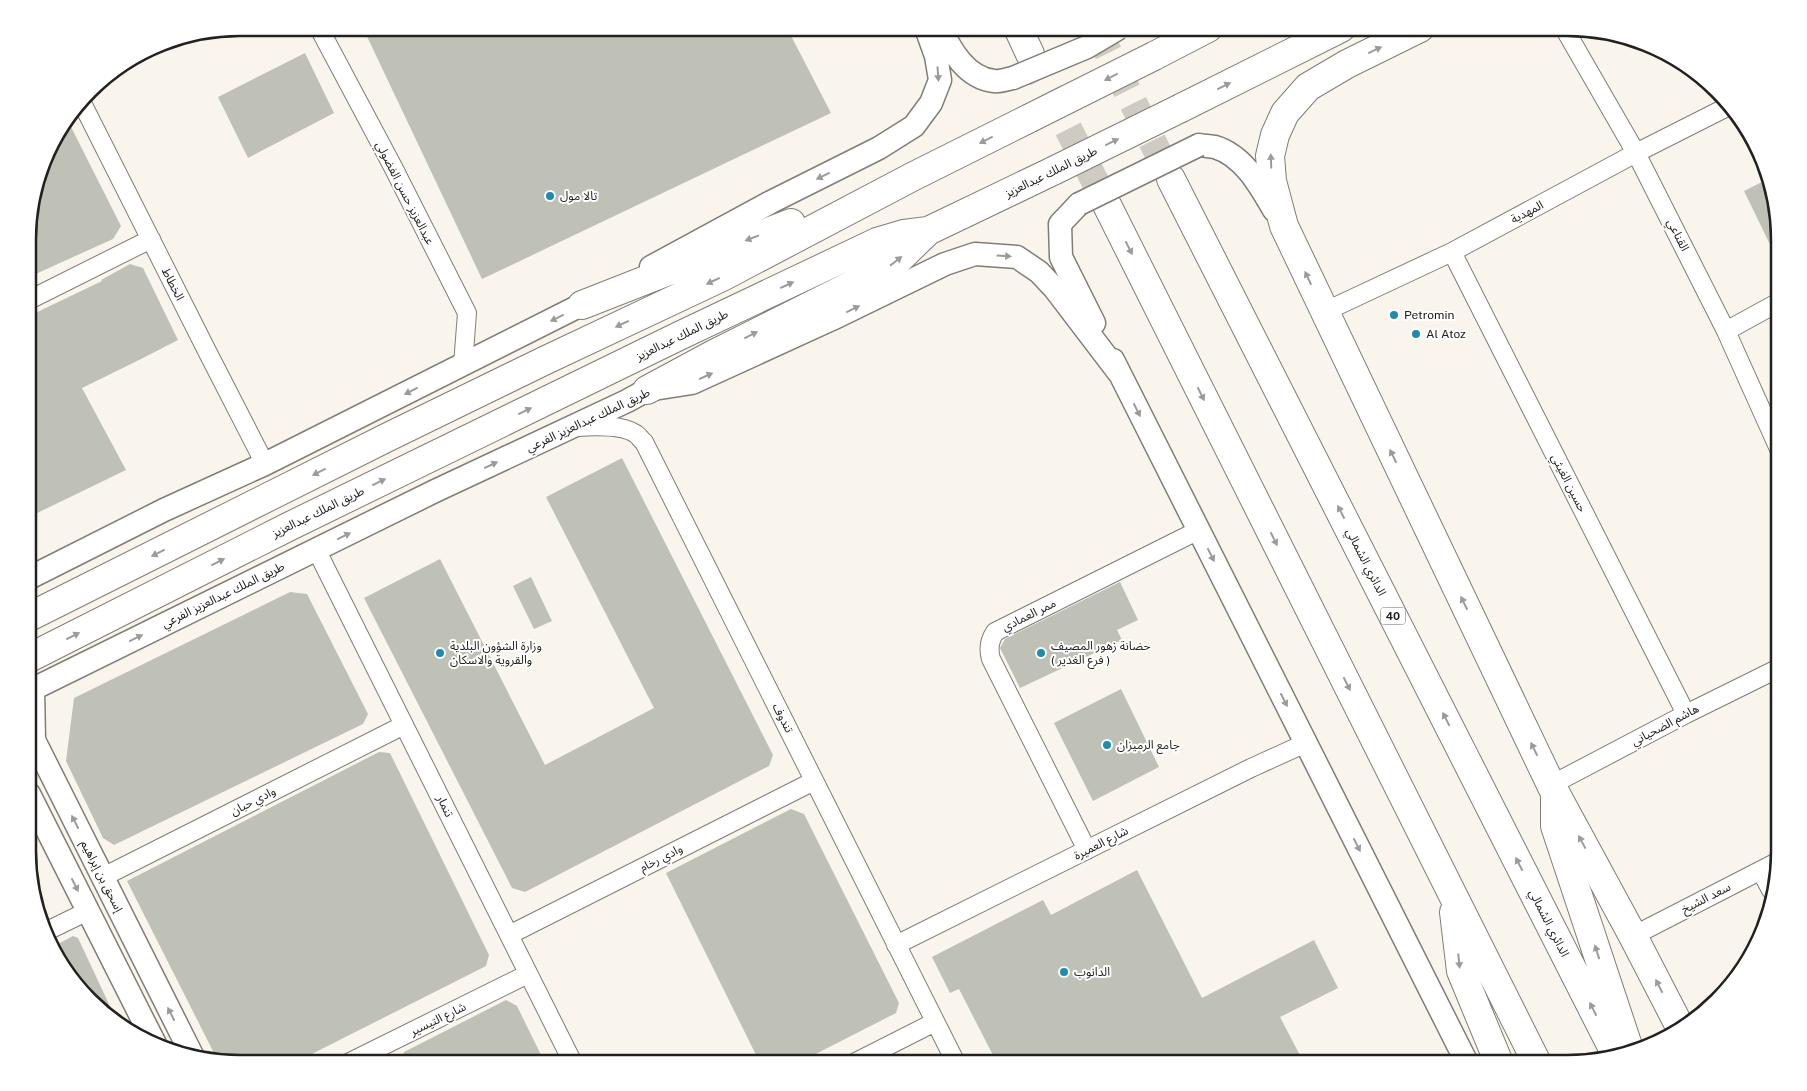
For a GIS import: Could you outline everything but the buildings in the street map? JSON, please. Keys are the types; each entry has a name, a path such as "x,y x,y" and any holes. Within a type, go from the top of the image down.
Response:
{"main road":[{"path":"1022,36 1030,54"},
{"path":"36,613 386,438 722,277 912,177 1193,36"},
{"name":"طريق الملك عبدالعزيز","path":"36,654 288,526 679,336 877,242 904,234 928,231 1325,36"},
{"path":"1404,36 1347,64 1308,87 1285,113 1275,135 1270,156 1272,181 1284,226 1553,789 1677,1022"},
{"path":"582,305 912,177"},
{"name":"الدائري الشمالي","path":"1171,179 1613,1050"},
{"path":"1107,205 1533,1055"},
{"path":"646,390 712,354 894,264 928,231"},
{"path":"1553,789 1555,826 1627,1046"},
{"path":"1452,895 1460,971 1496,1055"}],"street":[{"name":"عبدالعزيز حسن الفضولي","path":"323,36 467,313 463,365"},
{"path":"36,574 164,510 265,464 582,305 771,202 879,148 914,126 931,103 940,80 936,56 929,36"},
{"path":"945,37 960,61 979,78 996,81 1014,78 1087,47 1106,36"},
{"name":"القناعي","path":"1569,36 1636,153 1726,331 1771,431"},
{"name":"الخطاط","path":"85,108 265,464"},
{"name":"المهدية","path":"1324,312 1452,252 1636,153 1723,109"},
{"path":"1284,226 1254,176 1229,154 1215,147 1199,145 1078,204 1060,224 1060,257 1463,1055"},
{"path":"36,296 150,239"},
{"name":"حسين الغيثي","path":"1452,252 1686,714"},
{"name":"طريق الملك عبدالعزيز الفرعي","path":"36,688 316,549 646,390 692,382 832,319 945,264 976,254 1017,257 1039,272 1055,289 1119,373"},
{"path":"1726,331 1771,306"},
{"name":"تندوف","path":"572,427 600,426 627,430 636,434 644,442 952,1055"},
{"name":"ممر العمادي","path":"1087,850 991,659 989,651 992,637 995,632 1199,530"},
{"name":"تنمار","path":"316,549 569,1055"},
{"name":"هاشم الضحياني","path":"1553,789 1686,714 1771,672"},
{"name":"وادي حبان","path":"103,878 404,725"},
{"name":"شارع العميرة","path":"896,945 1306,743"},
{"name":"إسحق بن إبراهيم","path":"38,761 103,878 189,1048"},
{"name":"وادي رخام","path":"509,936 814,781"},
{"path":"36,808 150,1034"},
{"name":"سعد الشيخ","path":"1632,936 1770,866"},
{"path":"1761,871 1768,883"},
{"path":"52,929 88,911"},
{"name":"شارع التيسير","path":"379,1055 528,974"},
{"path":"870,1055 935,1022"}],"tunnel":[{"path":"1100,36 1171,179"},
{"path":"1030,54 1107,205"}],"place":[{"name":"تالا مول","path":"550,196"},
{"name":"Petromin","path":"1394,315"},
{"name":"Al Atoz","path":"1416,334"},
{"name":"وزارة الشؤون البلدية والقروية والاسكان","path":"440,653"},
{"name":"حضانة زهور المصيف ( فرع الغدير )","path":"1041,653"},
{"name":"جامع الرميزان","path":"1107,745"},
{"name":"الدانوب","path":"1064,972"}]}
